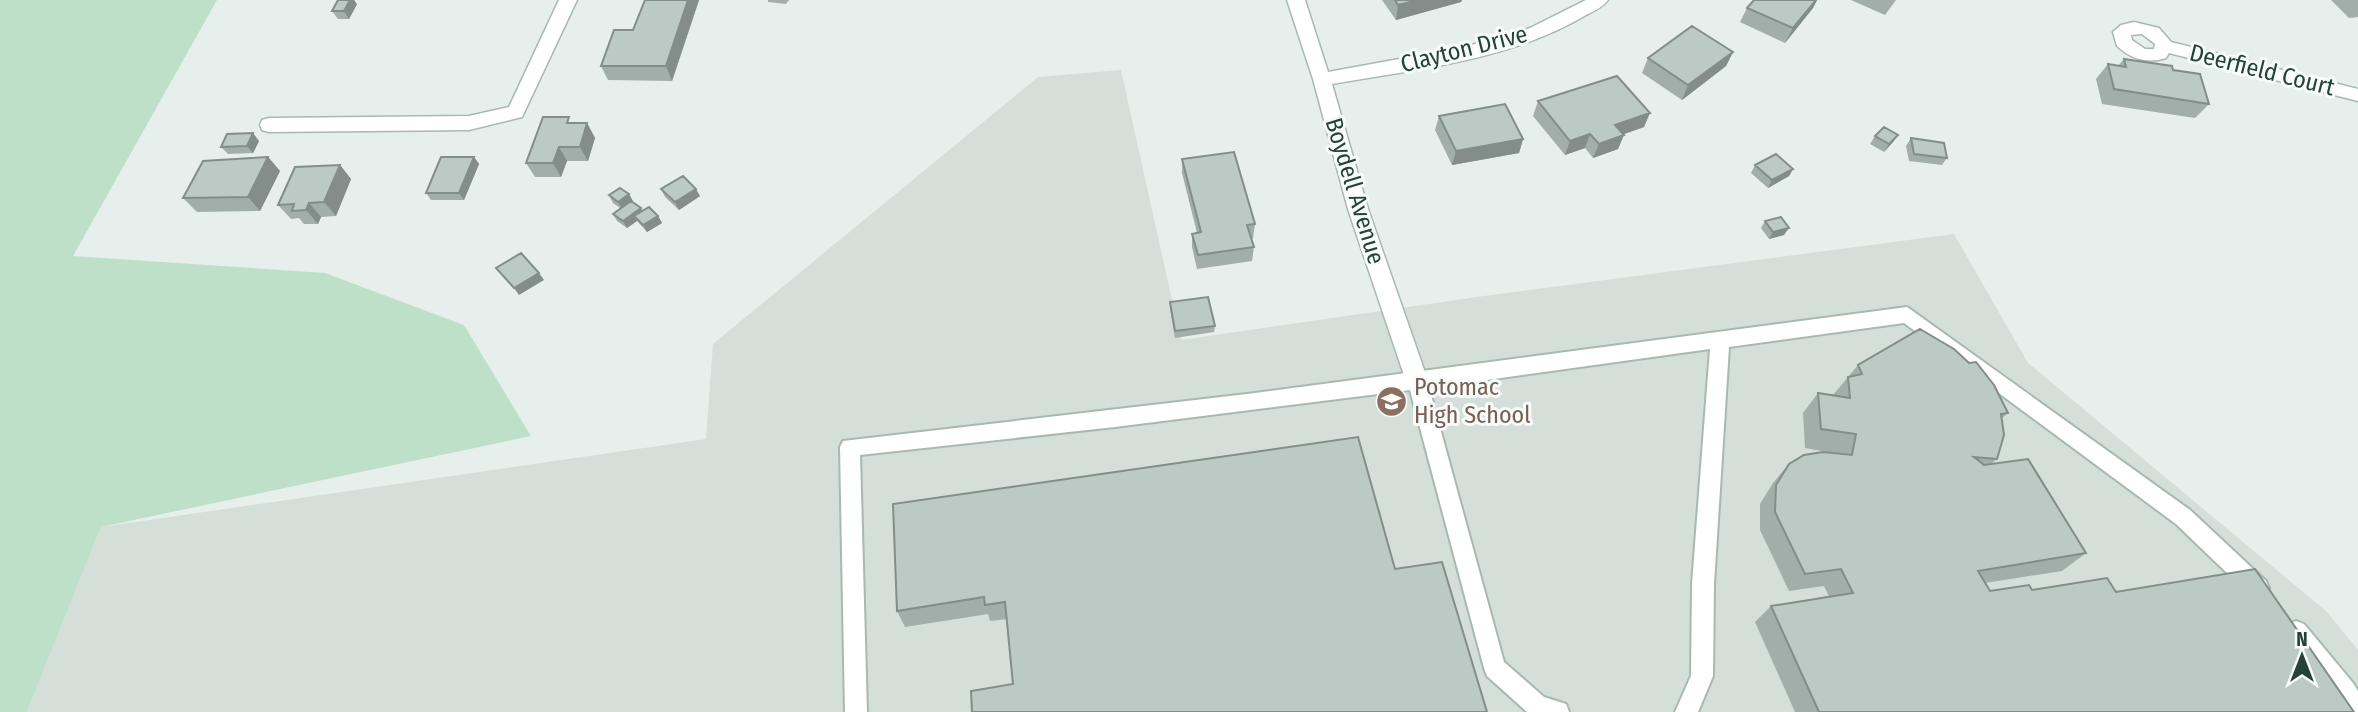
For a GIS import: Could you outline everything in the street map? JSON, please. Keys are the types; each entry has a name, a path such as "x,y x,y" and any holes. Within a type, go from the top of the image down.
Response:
{"street":[{"path":"269,125 470,123 516,112 568,0"},
{"name":"Boydell Avenue","path":"1296,0 1322,79 1358,209 1417,381"},
{"name":"Clayton Drive","path":"1322,79 1436,59 1509,41 1552,26 1599,0"},
{"name":"Deerfield Court","path":"2165,46 2358,94"}],"lane":[{"path":"856,712 849,447 1004,432 1417,381 1907,315 2183,517 2269,598"},
{"path":"1686,712 1702,676 1703,584 1720,340"},
{"path":"1417,381 1495,668 1538,707 1558,712"},
{"path":"2286,619 2345,691 2358,712"}],"shaded area":[{"name":"Potomac High School","path":"1121,70 1181,340 1484,296 1954,234 2028,363 2327,612 2358,650 2358,712 27,712 101,527 706,439 713,344 1038,77"}],"green space":[{"path":"0,0 217,0 73,256 325,273 464,325 531,436 101,527 27,712 0,712"}],"building":[{"path":"338,0 350,0 344,11 332,11"},
{"path":"645,0 688,0 666,66 601,66 614,30 633,30"},
{"path":"1395,0 1418,0 1398,5"},
{"path":"1754,0 1816,0 1793,28 1747,8"},
{"path":"1692,26 1733,52 1688,85 1648,58"},
{"path":"2124,59 2172,66 2173,70 2200,74 2209,104 2114,89 2108,64 2126,67"},
{"path":"1617,76 1650,113 1615,125 1624,135 1599,144 1590,134 1570,141 1538,101"},
{"path":"1505,104 1523,139 1456,151 1439,116"},
{"path":"543,117 569,117 567,123 587,123 580,147 559,147 553,163 526,163"},
{"path":"1884,127 1898,135 1889,144 1875,136"},
{"path":"253,133 247,146 221,147 227,134"},
{"path":"1911,138 1944,143 1947,158 1914,154"},
{"path":"1234,152 1255,224 1247,225 1254,247 1198,255 1192,234 1201,232 1182,159"},
{"path":"1776,154 1793,169 1772,180 1755,165"},
{"path":"268,157 248,197 183,198 203,161"},
{"path":"441,157 474,157 459,193 426,193"},
{"path":"340,165 324,202 309,203 306,210 292,211 294,204 278,205 295,167"},
{"path":"683,176 696,189 675,202 661,189"},
{"path":"620,188 629,194 618,202 609,195"},
{"path":"631,201 641,208 623,221 613,214"},
{"path":"649,207 658,216 643,225 634,216"},
{"path":"1781,217 1789,228 1773,232 1765,221"},
{"path":"521,253 539,273 514,288 496,268"},
{"path":"1208,297 1215,326 1175,331 1170,302"},
{"path":"1920,329 1954,349 1969,363 1976,362 1994,385 2008,413 2001,414 2004,435 1997,459 1974,457 1984,465 2028,459 2086,553 1978,571 1990,591 2029,585 2032,590 2107,578 2116,592 2255,569 2354,712 1819,712 1771,606 1853,593 1841,569 1805,574 1775,512 1776,485 1789,464 1804,455 1823,452 1852,455 1856,434 1821,429 1818,393 1850,398 1848,377 1862,374 1858,365"},
{"path":"1358,437 1395,569 1442,562 1487,712 972,712 971,691 1013,684 1005,602 985,605 984,597 897,611 893,504"}],"place":[{"name":"Potomac High School","path":"1391,401"}]}
